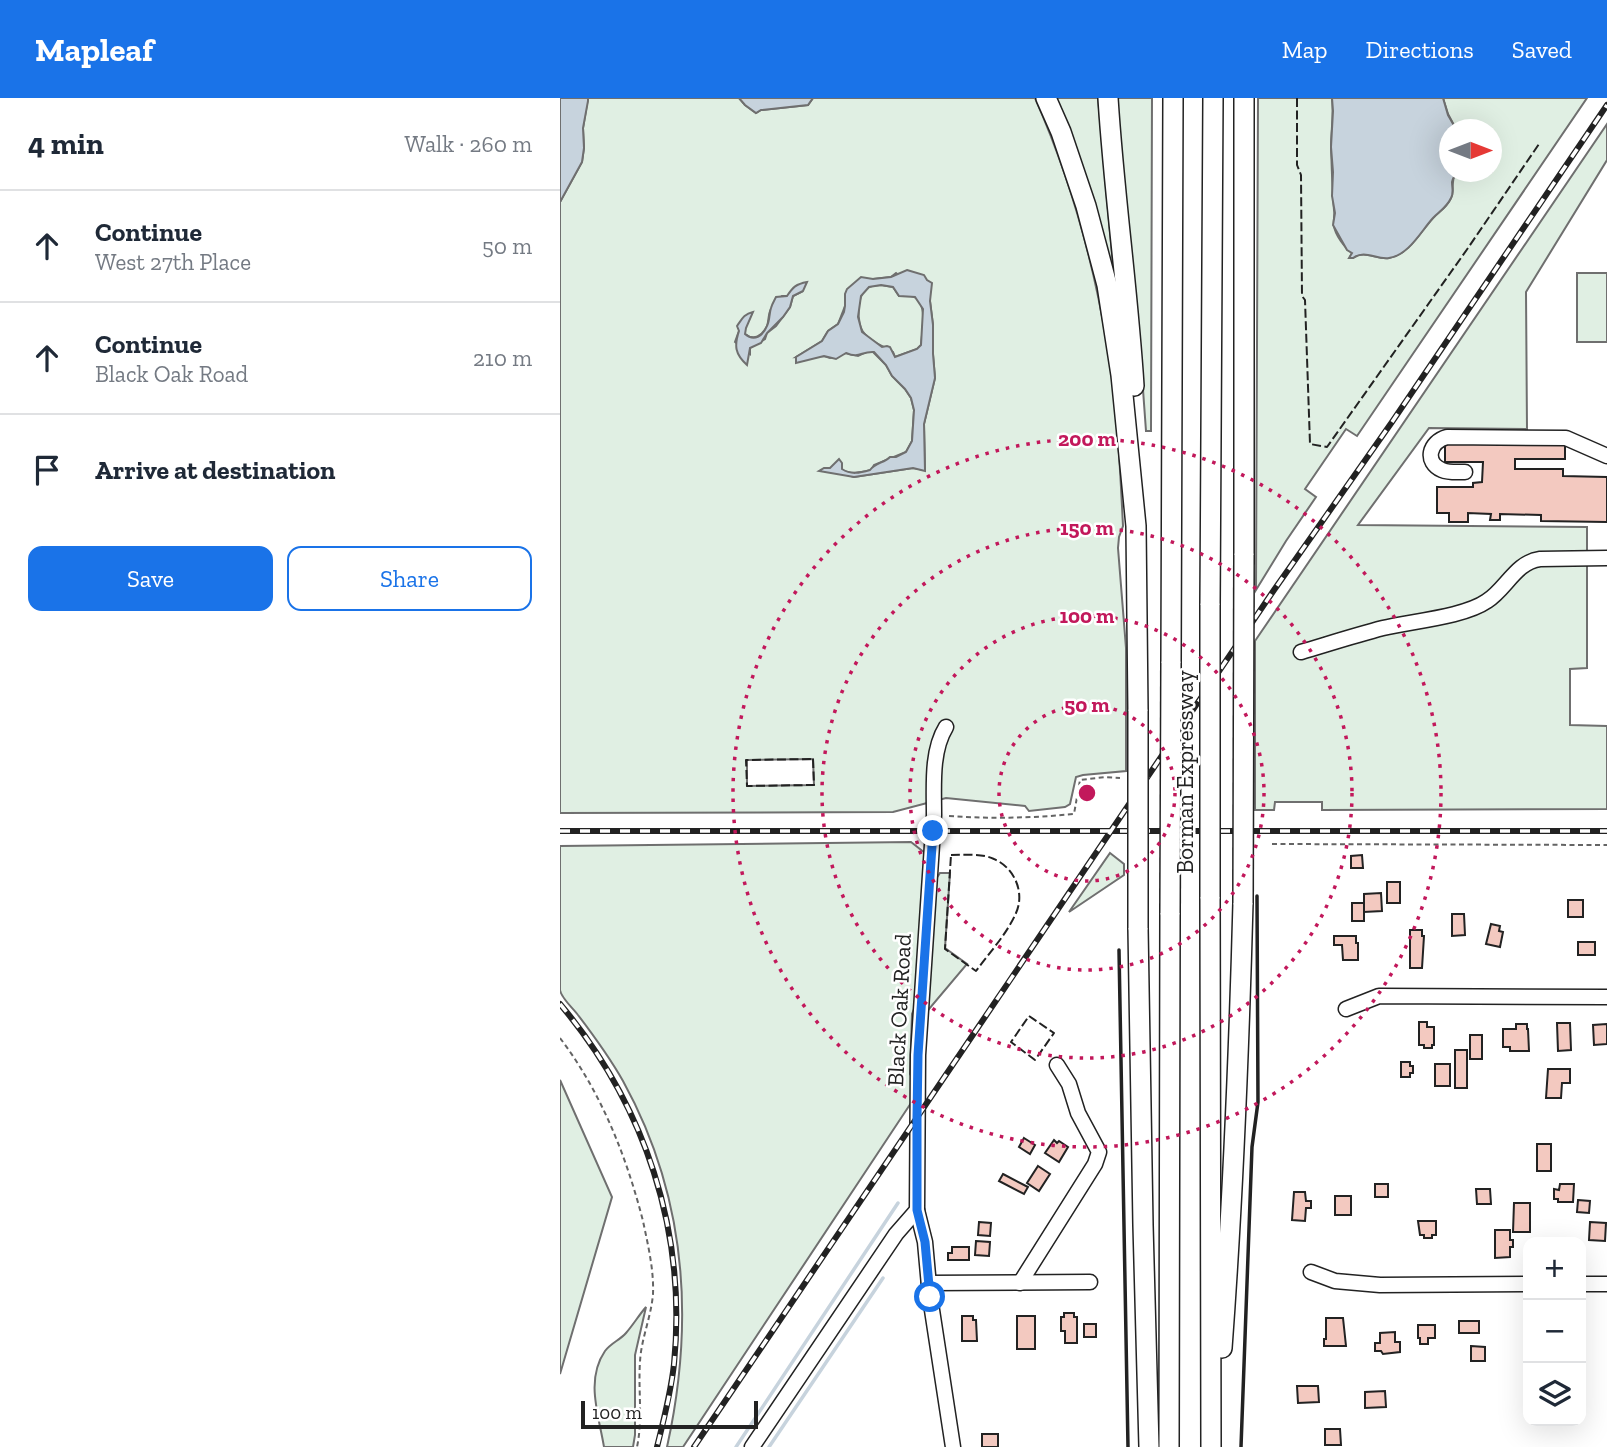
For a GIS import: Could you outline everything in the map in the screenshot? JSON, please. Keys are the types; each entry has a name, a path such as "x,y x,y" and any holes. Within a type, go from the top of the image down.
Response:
{"highway":[{"path":"1046,98 1061,132 1086,206 1107,285 1121,375 1136,526"},
{"path":"1108,98 1136,408 1138,929 1149,1447"},
{"name":"Borman Expressway","path":"1169,1447 1173,98"},
{"name":"Borman Expressway","path":"1213,98 1210,605 1213,1447"},
{"path":"1213,1447 1229,1254 1241,990 1244,98"}],"street":[{"path":"1465,472 1445,472 1434,465 1434,444 1447,437 1566,438 1607,456"},
{"path":"1301,652 1384,628 1473,608 1490,599 1531,561 1607,558"},
{"name":"Black Oak Road","path":"946,727 940,740 934,776 934,815 918,1055 917,1210 925,1242 953,1447"},
{"path":"1346,1009 1379,996 1607,997"},
{"path":"1020,1283 1099,1155 1078,1113 1069,1084 1057,1065"},
{"path":"752,1447 896,1234 917,1210"},
{"path":"1311,1272 1335,1281 1380,1285 1523,1284"},
{"path":"929,1283 1090,1282"},
{"path":"1586,1284 1607,1284"}],"path":[{"path":"934,815 1017,818 1074,814 1080,780 1120,778"},
{"path":"1272,844 1607,845"},
{"path":"560,1038 579,1064 612,1125 637,1198 649,1250 653,1293 640,1363 637,1447"}],"green space":[{"path":"588,98 739,98 756,113 761,110 808,105 813,98 1035,98 1079,219 1095,281 1110,367 1118,435 1123,526 1118,548 1126,648 1126,771 1076,777 1070,804 1065,807 1029,811 1025,806 946,798 893,812 560,813 560,202 582,162 583,128","holes":["896,273 930,301 935,378 924,424 925,470 913,468 854,477 824,468 850,473 862,472 906,452 912,441 914,410 911,398 873,352 868,351 858,356 846,353 830,358 796,357 822,341 828,331 838,324 845,306 845,295 873,279 891,277","803,291 793,296 790,307 776,326 767,333 765,339 750,348 750,354 735,342 739,331 752,313 745,334 755,337 765,330 769,313 782,296","813,759 814,785 747,786 747,760"]},
{"path":"1053,98 1098,98 1114,277"},
{"path":"1116,98 1152,98 1151,431 1146,431"},
{"path":"1258,98 1332,98 1331,148 1335,230 1352,253 1350,257 1362,254 1389,258 1409,247 1447,204 1452,194 1453,182 1502,182 1502,119 1451,119 1443,98 1587,98 1357,436 1346,429 1305,489 1316,497 1256,590"},
{"path":"1607,124 1607,160 1526,292 1527,429 1429,428 1358,525 1587,527 1587,668 1570,669 1570,725 1607,726 1607,809 1322,810 1322,802 1275,802 1274,810 1255,810 1255,641"},
{"path":"1577,273 1607,273 1607,342 1577,342"},
{"path":"869,287 893,287 899,296 917,298 920,303 923,325 921,345 917,349 895,357 893,352 870,339 861,329 859,309 862,295"},
{"path":"911,842 925,853 915,1007 912,1014 911,1103 683,1447 667,1447 681,1353 682,1306 672,1214 661,1169 623,1081 560,990 560,846"},
{"path":"1110,853 1124,864 1124,875 1069,912"},
{"path":"940,873 950,873 945,948 967,964 924,1015 936,879"},
{"path":"560,1080 612,1197 560,1374"},
{"path":"646,1307 635,1355 633,1447 604,1447 595,1398 599,1362 605,1351 626,1333"}],"shaded area":[{"path":"560,98 588,98 588,101 583,128 582,162 560,202"},
{"path":"739,98 813,98 808,105 761,110 756,113"},
{"path":"1332,98 1443,98 1450,119 1439,119 1439,182 1452,182 1452,196 1414,242 1396,256 1384,258 1362,254 1349,258 1352,253 1347,250 1333,225"},
{"path":"907,270 924,275 932,283 930,301 935,378 924,424 925,471 913,468 854,477 819,471 830,468 839,459 842,469 849,472 870,470 890,457 906,452 912,441 914,410 911,398 874,352 854,355 846,353 836,359 824,356 796,363 796,357 822,341 828,331 838,324 844,312 847,289 861,277 891,277","holes":["869,287 893,287 899,296 915,297 923,309 921,345 895,357 890,347 882,347 862,332 858,317 861,296"]},
{"path":"807,282 803,291 793,296 790,307 761,343 750,348 747,365 737,350 737,326 740,321 753,312 745,334 752,338 758,337 769,322 771,307 776,297 787,296 795,286"}],"building":[{"path":"1445,440 1565,441 1565,459 1515,459 1515,469 1563,469 1563,476 1607,477 1607,522 1541,521 1541,515 1500,514 1500,520 1490,520 1491,514 1468,513 1468,522 1449,522 1449,513 1437,513 1437,487 1473,487 1473,483 1482,482 1483,462 1445,462"},
{"path":"1362,855 1363,868 1351,868 1351,856"},
{"path":"1387,882 1400,882 1400,903 1387,903"},
{"path":"1381,893 1382,911 1364,912 1364,894"},
{"path":"1568,900 1583,900 1583,917 1568,917"},
{"path":"1352,903 1364,903 1364,921 1352,921"},
{"path":"1452,914 1464,914 1465,935 1452,936"},
{"path":"1491,924 1500,926 1499,931 1503,932 1500,947 1486,944"},
{"path":"1410,930 1422,930 1424,936 1422,968 1410,968"},
{"path":"1334,936 1356,936 1358,960 1343,960 1342,945 1334,945"},
{"path":"1578,942 1595,942 1595,955 1578,955"},
{"path":"1419,1022 1427,1022 1427,1027 1434,1027 1432,1048 1419,1045"},
{"path":"1557,1023 1570,1023 1571,1050 1558,1051"},
{"path":"1516,1024 1527,1024 1529,1051 1510,1051 1510,1047 1503,1047 1503,1029 1516,1029"},
{"path":"1607,1024 1607,1044 1594,1045 1593,1025"},
{"path":"1470,1035 1482,1035 1482,1059 1470,1059"},
{"path":"1455,1050 1467,1050 1467,1088 1455,1088"},
{"path":"1401,1062 1410,1062 1410,1066 1413,1066 1410,1077 1401,1077"},
{"path":"1435,1064 1450,1064 1450,1086 1435,1086"},
{"path":"1548,1069 1570,1069 1570,1083 1562,1083 1561,1098 1546,1098"},
{"path":"1024,1138 1035,1145 1030,1154 1019,1147"},
{"path":"1054,1140 1068,1147 1059,1162 1045,1153"},
{"path":"1537,1144 1551,1144 1551,1171 1537,1171"},
{"path":"1038,1166 1050,1174 1039,1191 1027,1183"},
{"path":"1003,1174 1028,1187 1024,1194 999,1181"},
{"path":"1375,1184 1388,1184 1388,1197 1375,1197"},
{"path":"1560,1184 1574,1184 1573,1202 1558,1202 1558,1199 1554,1199 1554,1189 1559,1190"},
{"path":"1476,1189 1490,1189 1491,1204 1477,1204"},
{"path":"1294,1192 1305,1192 1306,1201 1311,1201 1311,1208 1306,1208 1305,1221 1292,1220"},
{"path":"1335,1196 1351,1196 1351,1215 1335,1215"},
{"path":"1578,1200 1590,1201 1589,1213 1577,1212"},
{"path":"1514,1203 1530,1203 1530,1232 1513,1232"},
{"path":"1418,1221 1436,1221 1436,1235 1424,1238 1424,1235 1420,1235"},
{"path":"979,1222 991,1223 990,1236 978,1235"},
{"path":"1590,1222 1606,1223 1605,1241 1589,1240"},
{"path":"1495,1230 1510,1230 1513,1247 1510,1247 1510,1257 1495,1258"},
{"path":"976,1241 990,1242 989,1256 975,1255"},
{"path":"952,1247 969,1247 969,1260 948,1260"},
{"path":"1064,1313 1074,1313 1074,1317 1077,1317 1077,1343 1065,1343 1065,1331 1061,1331 1061,1317 1064,1317"},
{"path":"962,1316 973,1316 973,1320 976,1320 977,1341 962,1341"},
{"path":"1017,1316 1035,1316 1035,1349 1017,1349"},
{"path":"1326,1318 1343,1318 1346,1346 1324,1346"},
{"path":"1459,1321 1479,1321 1479,1333 1459,1333"},
{"path":"1084,1324 1096,1324 1096,1337 1084,1337"},
{"path":"1418,1325 1435,1325 1435,1338 1428,1338 1428,1344 1420,1344"},
{"path":"1395,1332 1395,1342 1400,1342 1400,1352 1383,1354 1381,1351 1375,1351 1375,1343 1380,1343 1380,1333"},
{"path":"1471,1346 1485,1347 1485,1361 1471,1361"},
{"path":"1297,1386 1318,1386 1319,1402 1298,1403"},
{"path":"1385,1391 1386,1407 1365,1408 1365,1392"},
{"path":"1325,1429 1340,1429 1341,1445 1325,1445"},
{"path":"982,1434 998,1434 998,1447 982,1447"}],"waterway":[{"path":"736,1447 898,1203"},
{"path":"769,1447 883,1278"}],"railway":[{"path":"694,1447 1274,590 1392,422 1607,105"},
{"path":"560,831 1607,831"},
{"path":"560,1004 590,1043 637,1127 654,1172 666,1218 674,1266 676,1314 673,1374 657,1447"}],"fence":[{"path":"1297,98 1297,165 1301,175 1302,296 1305,300 1310,444 1327,447 1539,144"},
{"path":"813,759 814,785 747,786 746,760 813,759"},
{"path":"951,855 978,855 994,859 1008,868 1019,889 1018,905 1012,921 976,971 945,949 951,855"},
{"path":"1029,1016 1054,1033 1035,1060 1011,1042 1029,1016"}],"wall":[{"path":"1241,1447 1252,1147 1258,1102 1257,896"},
{"path":"1119,950 1128,1447"}],"route":[{"path":"930,1297 925,1242 917,1210 917,1117 918,1055 933,831"}]}
